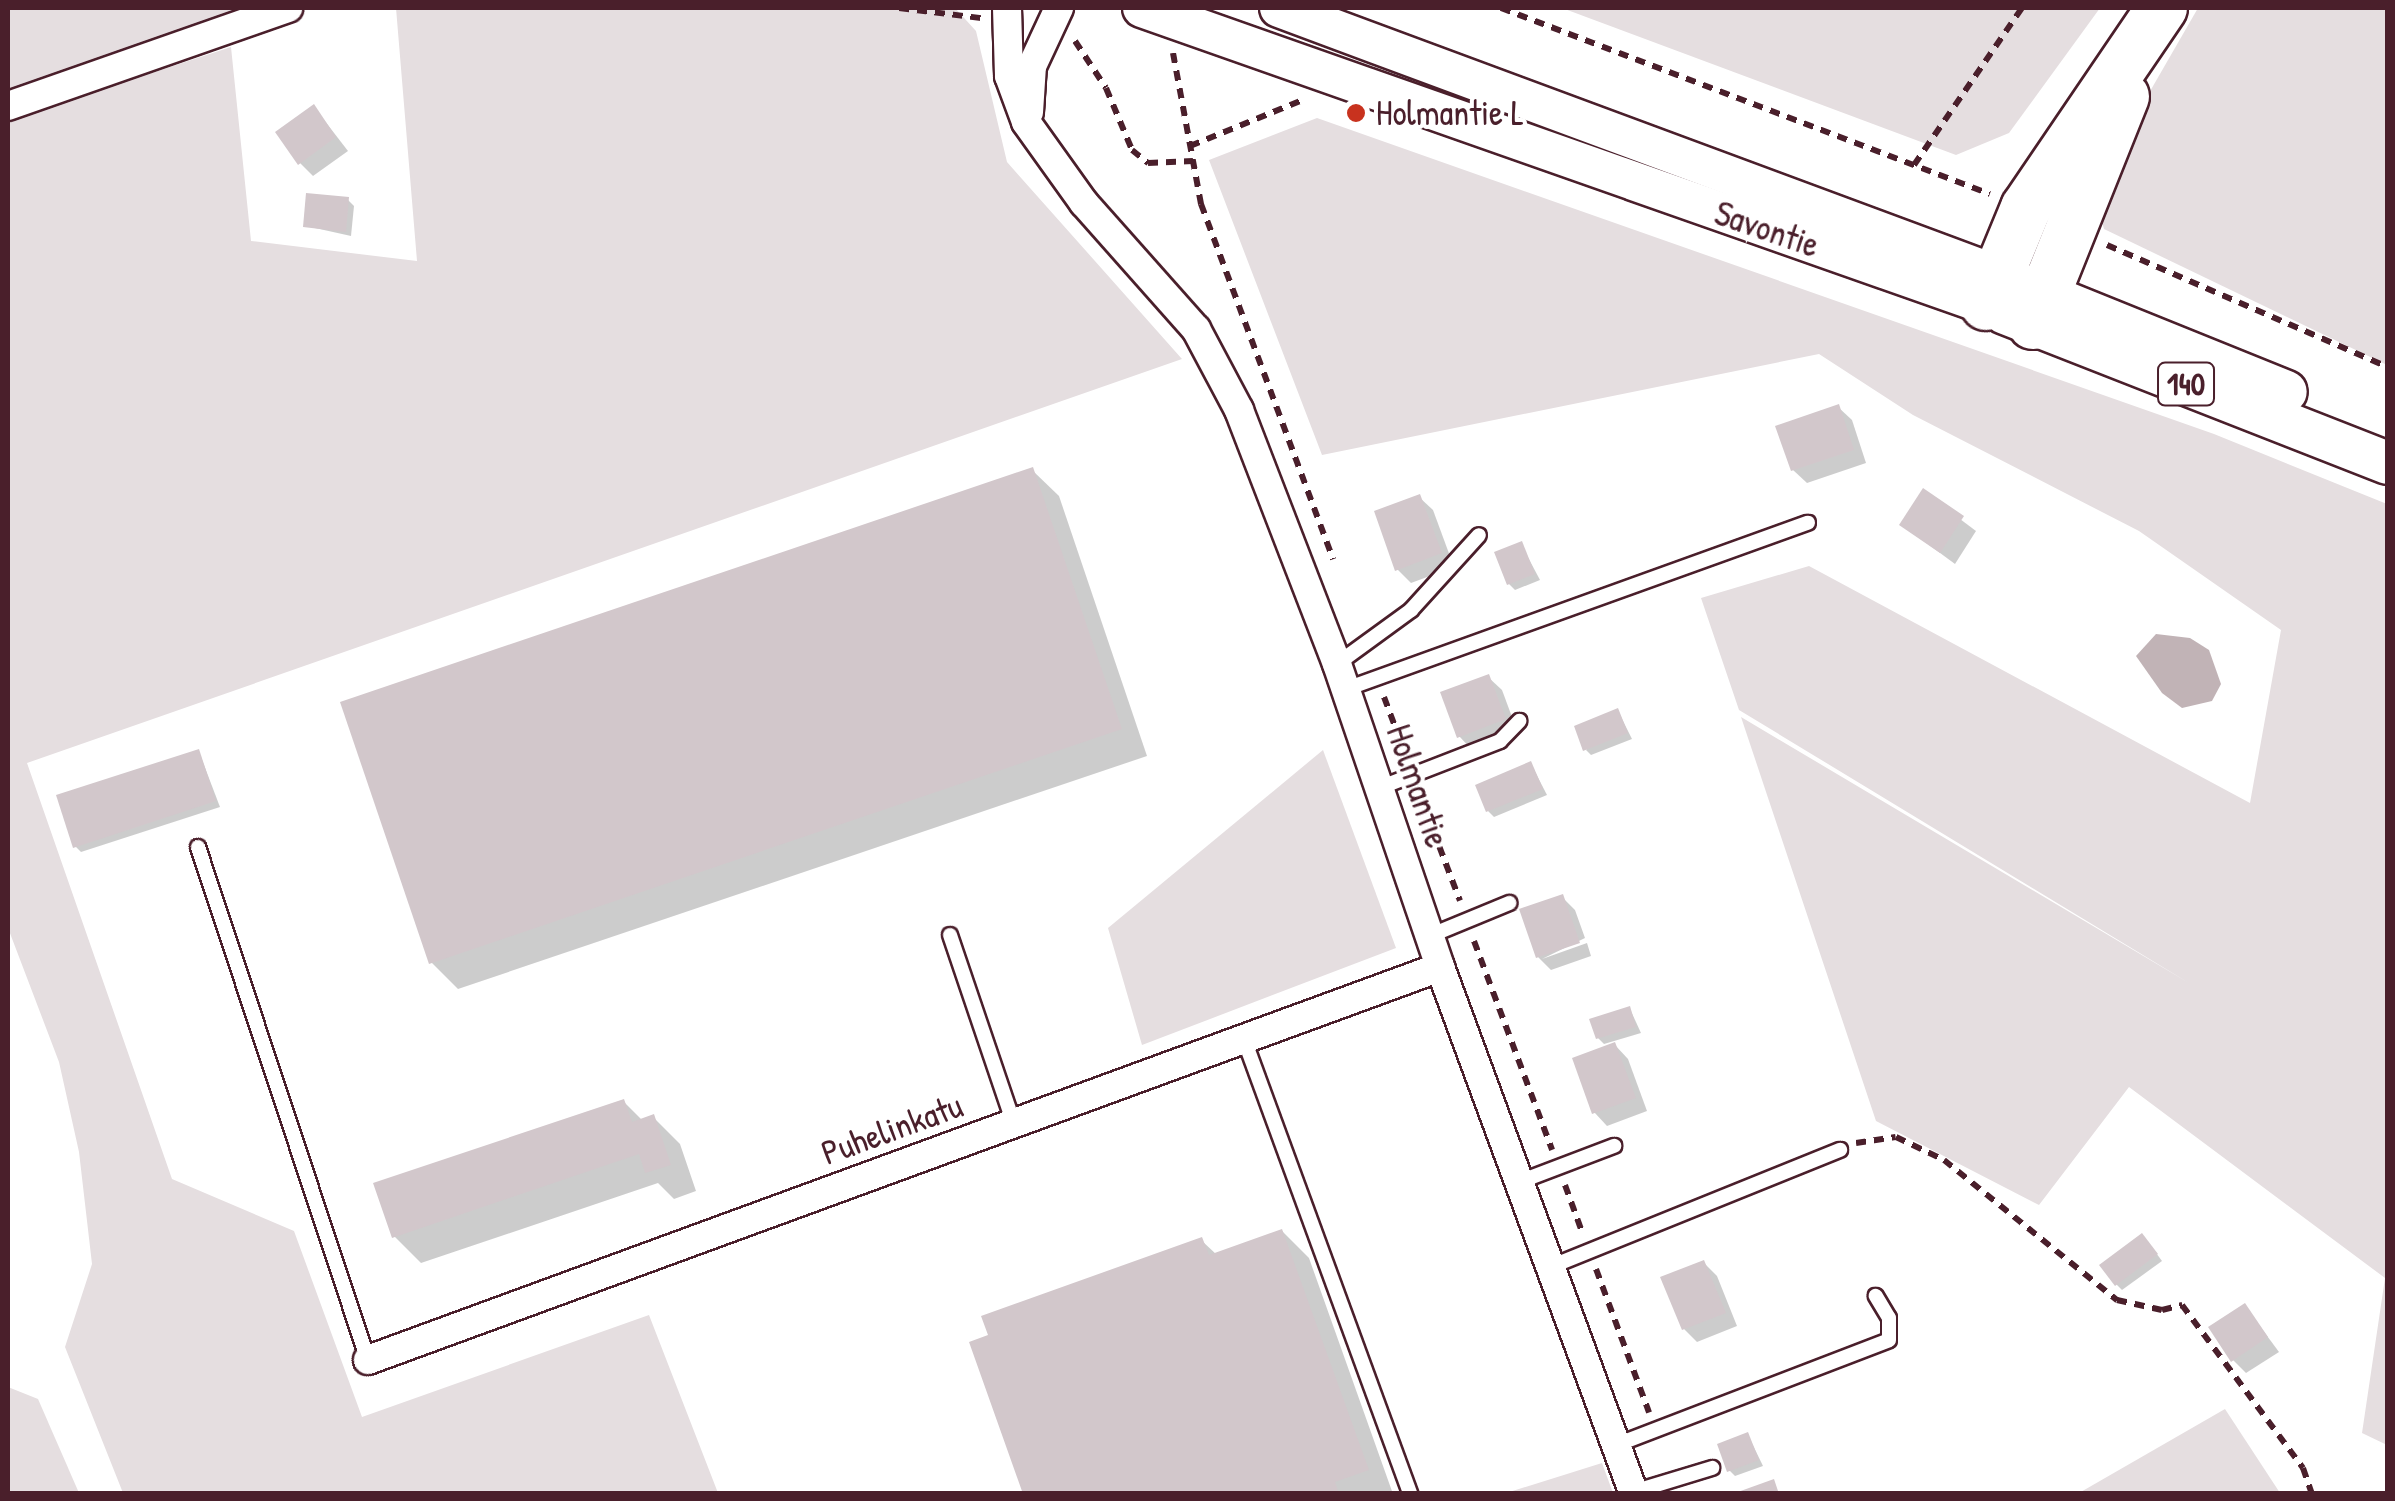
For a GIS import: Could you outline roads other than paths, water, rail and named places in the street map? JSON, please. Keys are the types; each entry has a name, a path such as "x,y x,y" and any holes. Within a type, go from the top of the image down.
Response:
{"highway":[{"path":"1992,290 2026,208 2160,10"},
{"path":"2039,309 2160,10"}],"main road":[{"name":"Savontie","path":"1142,8 1992,290"},
{"name":"Savontie","path":"1279,8 2039,309 2388,463"},
{"name":"Savontie","path":"2039,309 2388,436"}],"street":[{"path":"8,106 288,8"},
{"name":"Holmantie","path":"1007,8 1009,76 1026,122 1084,203 1170,294 1219,366 1341,676 1440,967 1634,1493"},
{"name":"Holmantie","path":"1046,150 1032,125 1027,88 1059,8"},
{"name":"Puhelinkatu","path":"368,1360 1245,1042 1440,967"}],"lane":[{"path":"1341,676 1808,523"},
{"path":"1341,676 1411,610 1479,536"},
{"path":"1379,788 1500,742 1519,721"},
{"path":"198,847 368,1360"},
{"path":"1429,936 1510,903"},
{"path":"950,934 1014,1124"},
{"path":"1245,1042 1410,1494"},
{"path":"1519,1182 1614,1146"},
{"path":"1550,1267 1840,1150"},
{"path":"1616,1445 1889,1340 1889,1318 1876,1296"},
{"path":"1634,1493 1712,1468"}],"place":[{"name":"Holmantie L","path":"1356,113"}]}
